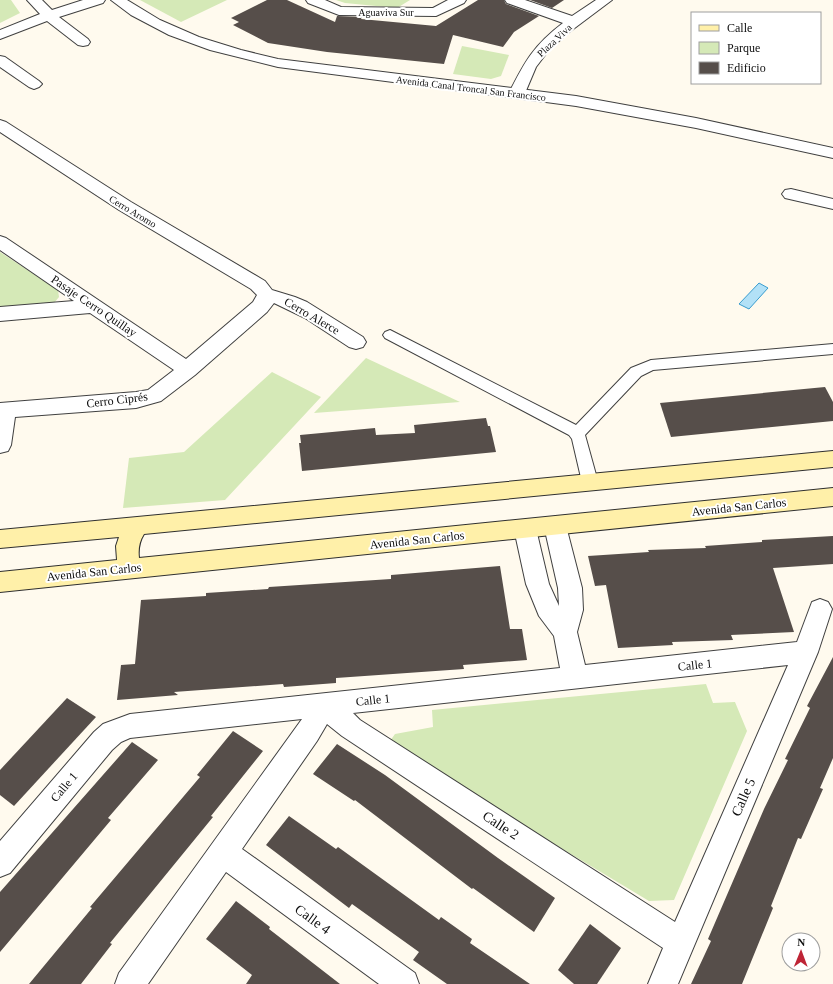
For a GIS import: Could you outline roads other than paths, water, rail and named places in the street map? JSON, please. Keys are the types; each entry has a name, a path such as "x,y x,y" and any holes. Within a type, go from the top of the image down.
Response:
{"main road":[{"path":"0,539 833,459"},
{"name":"Avenida San Carlos","path":"0,582 833,497"},
{"path":"132,569 126,555 127,544 130,535 138,526"}],"street":[{"path":"34,0 48,15 69,33 83,42"},
{"path":"0,35 48,15 98,0"},
{"name":"Avenida Canal Troncal San Francisco","path":"118,0 143,16 170,30 214,46 251,57 306,68 517,93 666,117 833,153"},
{"name":"Aguaviva Sur","path":"313,0 339,11 436,12 457,0"},
{"path":"512,0 574,22"},
{"name":"Plaza Viva","path":"517,93 529,68 537,56 559,34 605,0"},
{"path":"0,28 24,16 48,15"},
{"path":"0,60 34,84"},
{"name":"Cerro Aromo","path":"0,125 125,206 258,285 262,288 266,295"},
{"path":"791,194 833,204"},
{"name":"Pasaje Cerro Quillay","path":"0,242 188,370"},
{"name":"Cerro Alerce","path":"266,295 278,297 291,302 356,342"},
{"name":"Cerro Ciprés","path":"3,411 145,398 161,392 264,304 266,295"},
{"path":"0,314 94,306"},
{"path":"0,445 3,411"},
{"path":"555,526 570,594 571,610 565,632"},
{"path":"525,529 539,592 549,612 565,632 575,678"},
{"name":"Calle 5","path":"663,984 806,652 820,609"},
{"name":"Calle 1","path":"0,863 103,741 116,731 130,726 324,706 806,652"},
{"path":"130,984 308,732 324,706"},
{"name":"Calle 2","path":"324,706 351,728 680,942"},
{"name":"Calle 4","path":"223,853 404,984"}],"lane":[{"path":"390,335 574,431 577,434 590,482"},
{"path":"577,434 636,372 650,365 833,349"}],"water":[{"path":"759,283 768,288 749,309 739,304"}]}
